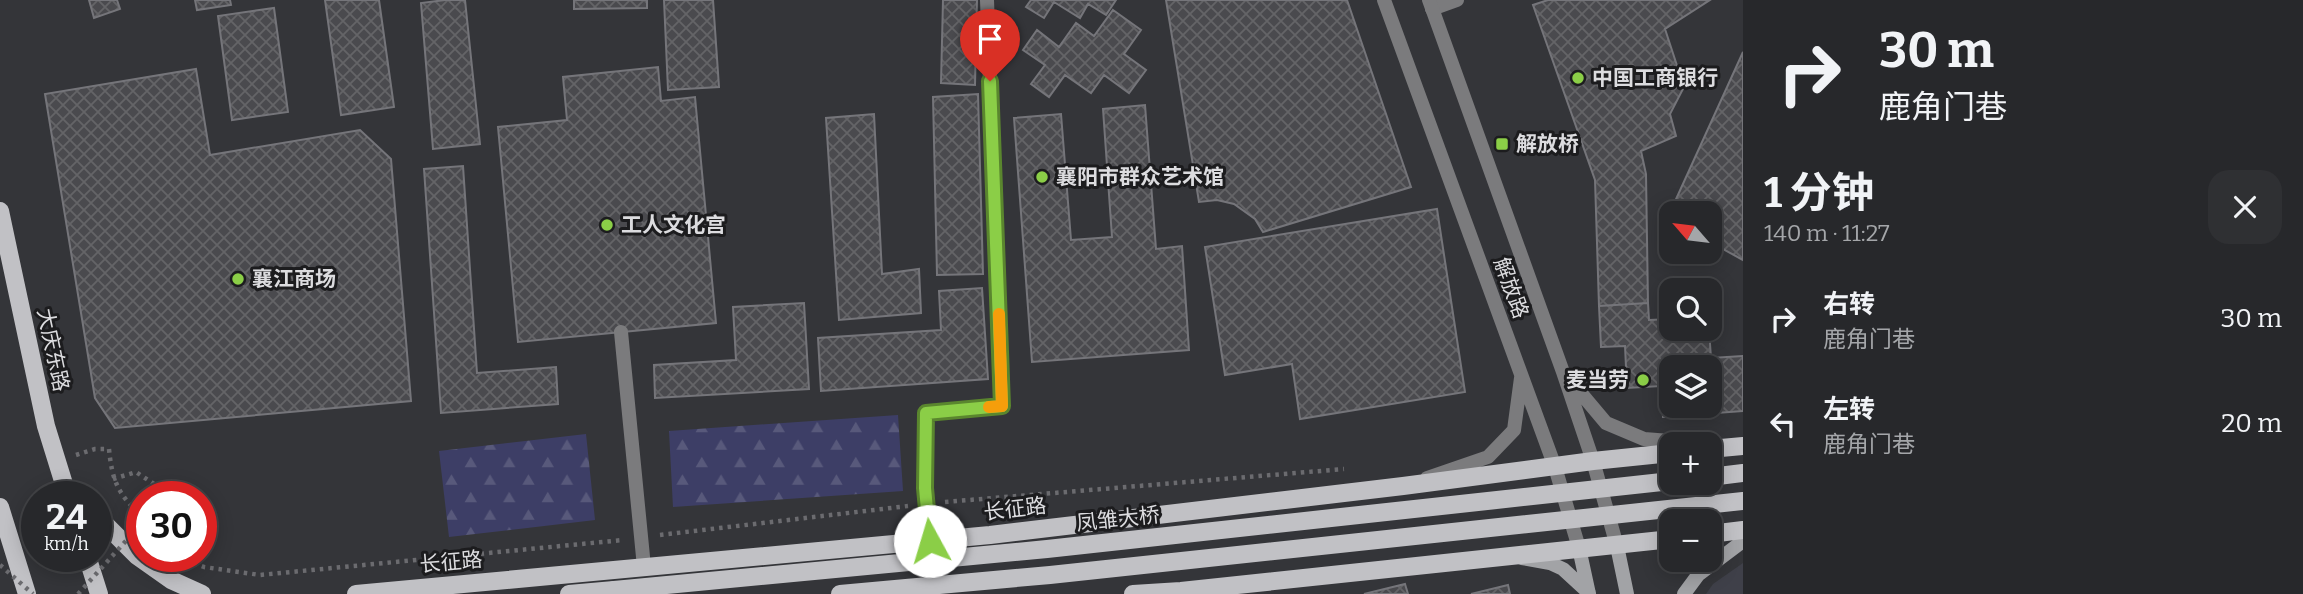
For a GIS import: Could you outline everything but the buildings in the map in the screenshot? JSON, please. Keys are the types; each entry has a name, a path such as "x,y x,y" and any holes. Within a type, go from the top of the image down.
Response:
{"main road":[{"name":"大庆东路","path":"0,211 46,426 63,481"},
{"name":"长征路","path":"356,594 930,541 1659,454"},
{"path":"1722,476 1743,474"},
{"name":"凤雏大桥","path":"569,594 1047,550 1659,482"},
{"path":"840,594 1050,575 1743,501"},
{"path":"0,508 27,594"},
{"path":"1722,533 1743,530"},
{"path":"112,531 136,556 170,580 202,594"},
{"path":"1133,594 1659,541"},
{"path":"1684,594 1698,575 1743,541"},
{"name":"解放路","path":"1617,546 1627,594"},
{"name":"解放路","path":"1580,548 1589,593"},
{"path":"1507,555 1550,563 1563,569 1589,593"},
{"path":"92,572 99,594"}],"street":[{"path":"930,541 926,504 926,413 1002,406 987,0"},
{"name":"解放路","path":"1384,0 1555,467 1580,548"},
{"path":"1430,5 1457,0"},
{"name":"解放路","path":"1430,5 1563,372 1593,461 1617,546"},
{"path":"621,332 644,568"},
{"path":"1563,372 1606,423 1644,439 1659,441"},
{"path":"1403,486 1488,457 1514,430 1521,376"}],"path":[{"path":"95,449 109,449 113,479 126,503"},
{"path":"217,569 260,575 640,538 926,504 1351,468"},
{"path":"113,479 136,472 150,481"},
{"path":"78,594 126,541"},
{"path":"0,565 33,594"}],"shaded area":[{"path":"1743,563 1743,594 1706,594 1713,584"}],"green space":[{"path":"898,415 903,491 673,507 669,431"},
{"path":"586,434 595,520 449,537 439,451"}],"slow traffic":[{"path":"989,407 1002,406 999,314"}],"place":[{"name":"中国工商银行","path":"1578,78"},
{"name":"解放桥","path":"1502,144"},
{"name":"襄阳市群众艺术馆","path":"1042,177"},
{"name":"工人文化宫","path":"607,225"},
{"name":"襄江商场","path":"238,279"},
{"name":"麦当劳","path":"1643,380"}],"route":[{"path":"930,541 925,488 926,413 1002,406 990,81"}]}
